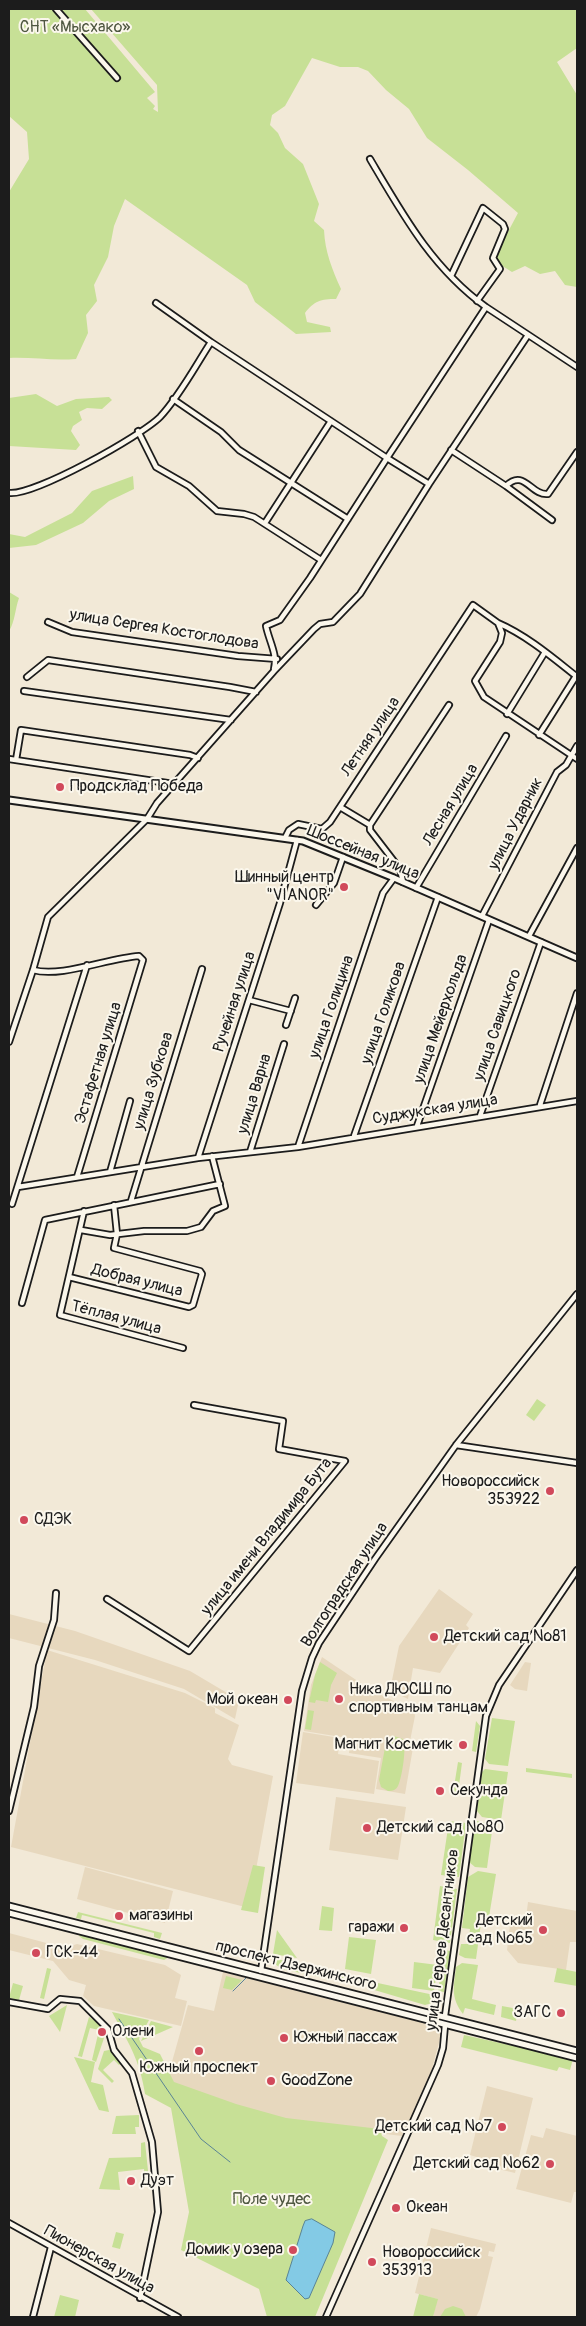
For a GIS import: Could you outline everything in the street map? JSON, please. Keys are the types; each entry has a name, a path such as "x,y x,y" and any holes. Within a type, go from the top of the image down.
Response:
{"street":[{"path":"56,9 117,78"},
{"path":"370,159 420,241 451,276 486,307 577,367"},
{"path":"451,276 483,208 503,224 505,228 493,258 500,269 478,301"},
{"path":"156,303 331,421 429,484"},
{"path":"274,671 277,658 269,643 266,626 280,620 486,307"},
{"path":"9,1042 48,917 147,819 157,803 274,671 314,629 320,624 333,622 360,594 451,450 528,335"},
{"path":"9,493 23,492 78,468 161,416 212,342"},
{"path":"173,399 221,432 239,450 348,519"},
{"path":"265,523 331,421"},
{"path":"138,432 156,467 189,486 217,511 244,514 265,523 321,560"},
{"path":"451,450 506,486 552,520"},
{"path":"506,486 513,480 520,480 542,494 548,494 577,452"},
{"name":"Летняя улица","path":"285,838 290,830 298,824 322,829 330,822 473,606 498,623"},
{"name":"улица Сергея Костоглодова","path":"48,622 72,632 238,656 277,658"},
{"path":"498,623 510,628 546,652 576,676 540,735"},
{"path":"498,623 502,633 500,642 475,681 484,698 577,759"},
{"path":"507,714 546,652"},
{"path":"27,677 48,660 230,686 256,692"},
{"path":"24,691 231,720"},
{"path":"403,882 400,869 370,830 370,825 450,705"},
{"path":"16,760 21,730 190,755 198,758"},
{"name":"Лесная улица","path":"416,888 506,736"},
{"name":"улица Ударник","path":"482,916 556,772 566,765 577,746"},
{"path":"9,759 174,784"},
{"name":"Шоссейная улица","path":"9,800 285,838 316,845 577,958"},
{"path":"340,807 370,825"},
{"name":"Ручейная улица","path":"198,1158 280,903 297,840"},
{"path":"529,936 577,848"},
{"path":"316,905 334,883 343,857"},
{"name":"улица Голицина","path":"298,1147 384,893 394,878"},
{"name":"улица Голикова","path":"354,1136 438,897"},
{"name":"улица Мейерхольда","path":"417,1126 489,920"},
{"name":"улица Савицкого","path":"480,1116 541,942"},
{"name":"Эстафетная улица","path":"77,1177 142,963 142,957 121,957 86,966"},
{"path":"12,1204 86,966 46,973 33,970"},
{"name":"улица Зубкова","path":"131,1201 140,1166 202,968"},
{"path":"540,1105 577,993"},
{"path":"286,1026 295,998"},
{"path":"249,1000 291,1011"},
{"name":"улица Варна","path":"250,1152 284,1044"},
{"path":"110,1172 130,1101"},
{"name":"Суджукская улица","path":"250,1152 298,1147 540,1105 577,1101"},
{"path":"18,1187 140,1166 250,1152"},
{"path":"81,1230 117,1234 187,1231 201,1227 213,1212 225,1206 212,1156"},
{"path":"22,1303 44,1220 220,1184"},
{"path":"114,1205 117,1234"},
{"name":"Тёплая улица","path":"84,1211 60,1316 183,1348"},
{"name":"Добрая улица","path":"69,1276 189,1307 193,1305 202,1274 200,1271 115,1248 113,1245 117,1234"},
{"name":"Волгоградская улица","path":"260,1973 302,1690 319,1643 456,1445 577,1294"},
{"name":"улица имени Владимира Бута","path":"107,1599 189,1651 345,1461 279,1449 283,1421 194,1405"},
{"path":"456,1445 577,1462"},
{"name":"улица Героев Десантников","path":"326,2317 437,2067 443,2048 444,2016 486,1716 499,1685 577,1570"},
{"path":"9,1811 34,1707 39,1666 54,1620 56,1592"},
{"name":"проспект Дзержинского","path":"9,1906 445,2025 577,2058"},
{"name":"проспект Дзержинского","path":"9,1913 444,2016 577,2051"},
{"path":"9,2002 48,2009 60,1999 80,2001 105,2024 114,2050 132,2073 152,2142 158,2208 140,2298"},
{"name":"Пионерская улица","path":"9,2223 140,2298 178,2317"},
{"path":"32,2317 51,2247"}],"shaded area":[{"name":"Детский сад №81","path":"439,1589 473,1614 466,1625 469,1628 440,1673 413,1668 408,1699 390,1690 399,1646"},
{"path":"9,1614 75,1631 190,1671 239,1700 235,1719 184,1689 95,1660 9,1638"},
{"path":"47,1650 185,1693 215,1708 215,1713 239,1725 228,1759 232,1765 273,1776 249,1908 11,1847"},
{"path":"322,1657 374,1692 414,1710 415,1716 410,1741 414,1742 405,1794 376,1789 381,1758 349,1753 350,1741 341,1737 304,1731 311,1685"},
{"path":"525,1662 531,1663 527,1691 515,1689 510,1685"},
{"path":"303,1732 340,1738 338,1754 379,1761 374,1794 296,1783"},
{"name":"Детский сад №80","path":"336,1797 406,1807 398,1860 329,1850"},
{"path":"85,1867 173,1891 165,1923 77,1899"},
{"name":"Детский сад №65","path":"528,1902 577,1911 577,1942 570,1942 566,1970 518,1963 507,1950 511,1916 526,1918"},
{"path":"9,1933 65,1948 77,1944 165,1965 181,1975 175,1998 187,2001 181,2026 94,2006 83,1996 86,1985 69,1980 53,1961 9,1950"},
{"path":"223,1972 443,2028 431,2072 402,2136 286,2122 166,2083 188,2005 214,2011"},
{"name":"Детский сад №7","path":"487,2086 533,2098 515,2173 482,2165 483,2159 470,2155"},
{"name":"Детский сад №62","path":"546,2128 577,2136 577,2192 574,2192 571,2203 516,2189 531,2135 543,2138"},
{"path":"431,2228 496,2244 494,2252 489,2251 488,2256 493,2257 480,2309 476,2317 433,2317 437,2299 415,2293"}],"green space":[{"name":"СНТ «Мысхако»","path":"9,9 85,9 155,92 147,98 155,106 153,109 158,112 157,85 91,9 577,9 577,48 557,62 577,95 577,287 565,285 555,271 540,274 525,266 512,272 493,260 518,213 427,138 409,109 386,90 368,71 358,67 340,67 312,58 285,106 272,115 270,125 278,133 285,148 303,164 319,204 314,221 324,230 330,260 341,289 336,299 318,302 305,313 307,322 330,327 331,332 296,334 255,302 247,285 125,199 114,226 108,257 94,285 97,301 86,315 88,333 76,359 9,358 9,192 29,159 27,132 9,116"},
{"path":"36,394 57,406 76,399 109,397 112,400 102,409 87,408 79,412 82,420 73,426 71,431 80,445 76,450 9,446 9,398"},
{"path":"133,476 134,489 109,501 83,523 36,545 9,548 9,534 25,537 72,513 92,491"},
{"path":"9,592 19,598 13,624 9,631"},
{"path":"537,1399 546,1405 534,1421 526,1415"},
{"path":"320,1662 337,1673 331,1685 328,1702 316,1700 315,1703 309,1702 315,1675"},
{"path":"308,1710 314,1711 311,1730 305,1729"},
{"path":"492,1718 515,1721 508,1766 489,1764 485,1759"},
{"path":"476,1721 480,1726 476,1752 472,1751"},
{"path":"394,1736 403,1739 404,1762 398,1786 394,1790 388,1791 381,1787 379,1780 386,1742"},
{"path":"458,1762 462,1763 458,1793 453,1793"},
{"path":"526,1768 572,1774 572,1778 526,1772"},
{"path":"485,1769 508,1772 501,1820 482,1817 477,1811 482,1772"},
{"path":"449,1821 466,1823 459,1877 441,1875"},
{"path":"477,1821 493,1824 487,1868 475,1867 469,1862"},
{"path":"253,1865 265,1867 258,1913 241,1910"},
{"path":"478,1871 496,1874 489,1917 482,1916 476,1959 465,1958 459,1955 461,1944 468,1944 470,1929 462,1928 468,1877"},
{"path":"440,1886 457,1889 450,1943 433,1940"},
{"path":"322,1906 334,1908 332,1931 319,1930"},
{"path":"78,1912 162,1933 160,1939 154,1937 154,1933 82,1915 81,1919 76,1918"},
{"path":"277,1930 297,1958 273,1954"},
{"path":"80,1934 169,1957 164,1960 83,1939 79,1936"},
{"path":"349,1937 376,1940 371,1974 345,1969"},
{"path":"444,1950 450,1951 444,1992 438,1991"},
{"path":"272,1958 346,1974 344,1982 282,1969 275,1964"},
{"path":"414,1962 438,1965 434,1991 412,1988"},
{"path":"462,1963 478,1965 472,1999 496,2005 494,2015 465,2008 463,2014 459,2008 456,2002 454,1986 456,1967"},
{"path":"47,1968 51,1969 44,1999 40,1998"},
{"path":"557,1968 577,1972 577,1986 554,1982"},
{"path":"226,1976 242,1980 232,1990 223,1988"},
{"path":"373,1982 434,1995 432,2003 425,2005 371,1989"},
{"path":"13,1983 23,1986 19,2000 9,1998"},
{"path":"373,2000 430,2015 429,2018 372,2003"},
{"path":"67,2005 60,2032 49,2016"},
{"path":"502,2006 518,2009 516,2021 501,2017"},
{"name":"Поле чудес","path":"112,2012 149,2020 139,2039 143,2047 160,2054 174,2082 236,2104 286,2118 380,2129 382,2136 388,2140 315,2317 267,2317 259,2289 181,2250 189,2212 171,2108 145,2094 137,2061"},
{"path":"89,2017 107,2029 96,2062 92,2060 99,2030 90,2028 82,2057 78,2056"},
{"path":"151,2021 173,2027 141,2041"},
{"path":"464,2035 573,2059 570,2070 559,2067 557,2071 461,2047"},
{"path":"114,2049 123,2062 119,2065 114,2060 103,2070 114,2081 112,2083 98,2069 104,2051"},
{"path":"74,2057 95,2062 91,2082 103,2085 109,2112 99,2110"},
{"path":"139,2115 139,2127 135,2127 136,2134 112,2134 116,2116"},
{"path":"145,2142 149,2180 145,2181 144,2169 118,2172 120,2190 99,2189 109,2158 141,2157 141,2143"},
{"path":"116,2232 124,2234 120,2249 112,2247"},
{"path":"419,2294 438,2299 433,2317 413,2317"},
{"path":"60,2295 79,2300 75,2317 54,2317"},
{"path":"453,2306 462,2309 466,2317 440,2317 445,2309"}],"water":[{"path":"312,2219 335,2232 333,2243 309,2298 305,2299 286,2280 305,2221"}],"waterway":[{"path":"233,1991 248,1976"},
{"path":"119,2019 201,2139 230,2162"}],"place":[{"name":"Продсклад Победа","path":"60,787"},
{"name":"Шинный центр \"VIANOR\"","path":"344,887"},
{"name":"Новороссийск 353922","path":"550,1491"},
{"name":"СДЭК","path":"24,1520"},
{"name":"Детский сад №81","path":"434,1637"},
{"name":"Ника ДЮСШ по спортивным танцам","path":"339,1699"},
{"name":"Мой океан","path":"288,1700"},
{"name":"Магнит Косметик","path":"463,1745"},
{"name":"Секунда","path":"440,1791"},
{"name":"Детский сад №80","path":"367,1828"},
{"name":"магазины","path":"119,1916"},
{"name":"гаражи","path":"404,1928"},
{"name":"Детский сад №65","path":"543,1930"},
{"name":"ГСК-44","path":"36,1953"},
{"name":"ЗАГС","path":"561,2013"},
{"name":"Олени","path":"102,2032"},
{"name":"Южный пассаж","path":"284,2038"},
{"name":"Южный проспект","path":"199,2051"},
{"name":"GoodZone","path":"271,2081"},
{"name":"Детский сад №7","path":"502,2127"},
{"name":"Детский сад №62","path":"550,2164"},
{"name":"Дуэт","path":"131,2181"},
{"name":"Океан","path":"396,2208"},
{"name":"Домик у озера","path":"293,2250"},
{"name":"Новороссийск 353913","path":"372,2262"}]}
